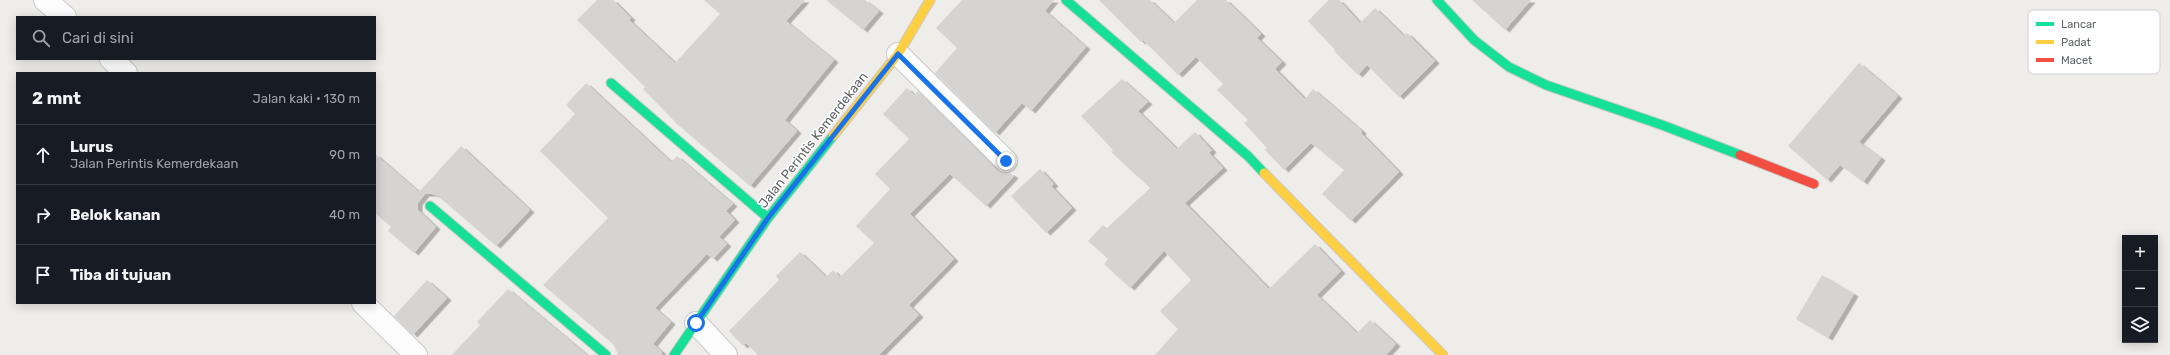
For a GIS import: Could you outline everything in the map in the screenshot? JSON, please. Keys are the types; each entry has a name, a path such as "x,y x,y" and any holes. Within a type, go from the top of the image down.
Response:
{"street":[{"path":"45,0 64,16"},
{"name":"Jalan Perintis Kemerdekaan","path":"674,355 768,218 898,54 930,0"},
{"path":"1066,0 1248,156 1443,355"},
{"path":"1437,0 1474,40 1509,68 1546,85 1662,125 1814,184"},
{"path":"898,54 1006,161"},
{"path":"112,60 125,72"},
{"path":"611,83 768,218"},
{"path":"430,206 606,355"},
{"path":"364,304 416,355"},
{"path":"696,323 726,355"}],"building":[{"path":"597,0 613,0 631,18 629,20 675,63 720,14 704,0 805,0 786,21 834,60 785,120 797,131 750,186 677,124 643,89 645,87 577,20"},
{"path":"826,0 865,0 879,11 863,30"},
{"path":"962,0 1054,0 1045,11 1086,47 1031,111 1022,103 995,133 935,73 957,48 936,28"},
{"path":"1099,0 1150,0 1174,23 1197,0 1226,0 1261,34 1257,38 1282,62 1275,69 1305,99 1313,89 1362,131 1361,133 1399,172 1351,221 1322,194 1344,170 1311,143 1284,170 1265,150 1267,148 1244,123 1248,120 1217,90 1223,84 1196,57 1178,75 1143,40 1141,42"},
{"path":"1329,0 1339,0 1360,23 1375,8 1404,36 1407,33 1435,61 1399,97 1367,65 1358,75 1334,51 1335,50 1308,21"},
{"path":"1472,0 1531,0 1505,30"},
{"path":"1859,63 1898,96 1859,142 1881,158 1863,182 1840,165 1827,180 1788,146"},
{"path":"1122,79 1148,102 1138,111 1177,149 1195,132 1212,150 1209,153 1223,168 1185,203 1269,289 1315,244 1341,271 1317,295 1357,333 1370,320 1396,344 1386,355 1155,355 1178,329 1160,311 1191,280 1164,251 1130,288 1104,264 1108,259 1088,241 1103,225 1107,228 1150,188 1111,152 1113,150 1081,116"},
{"path":"586,83 671,162 677,156 733,204 726,211 735,220 719,237 727,244 713,259 707,254 655,308 671,322 653,344 662,352 662,355 618,355 614,345 543,285 608,218 540,151 575,114 566,105"},
{"path":"907,88 914,95 918,91 997,170 1003,173 1010,173 1014,176 986,206 950,174 910,214 954,259 909,305 919,315 879,355 758,355 746,343 743,346 729,331 779,280 776,276 800,252 826,277 833,270 840,277 874,243 856,226 890,189 875,174 909,139 883,114"},
{"path":"461,146 530,210 496,246 438,196 425,194 418,203 418,210 436,227 414,253 388,231 391,227 376,214 376,155 419,192"},
{"path":"1040,169 1054,184 1051,186 1072,208 1046,233 1011,196"},
{"path":"1822,275 1854,294 1828,338 1796,319"},
{"path":"427,280 447,298 413,335 394,316"},
{"path":"508,289 587,355 452,355 480,325 477,322"}],"traffic: fast":[{"path":"1066,0 1248,156 1264,173"},
{"path":"1437,0 1474,40 1509,67 1546,85 1662,125 1740,155"},
{"path":"611,83 768,218"},
{"path":"674,355 768,218 833,136"},
{"path":"430,206 606,355"}],"traffic: slow":[{"path":"833,136 898,54 930,0"},
{"path":"1264,173 1443,355"}],"traffic: jam":[{"path":"1740,155 1814,184"}],"route":[{"path":"696,323 768,218 898,54 916,74 1006,161"}]}
